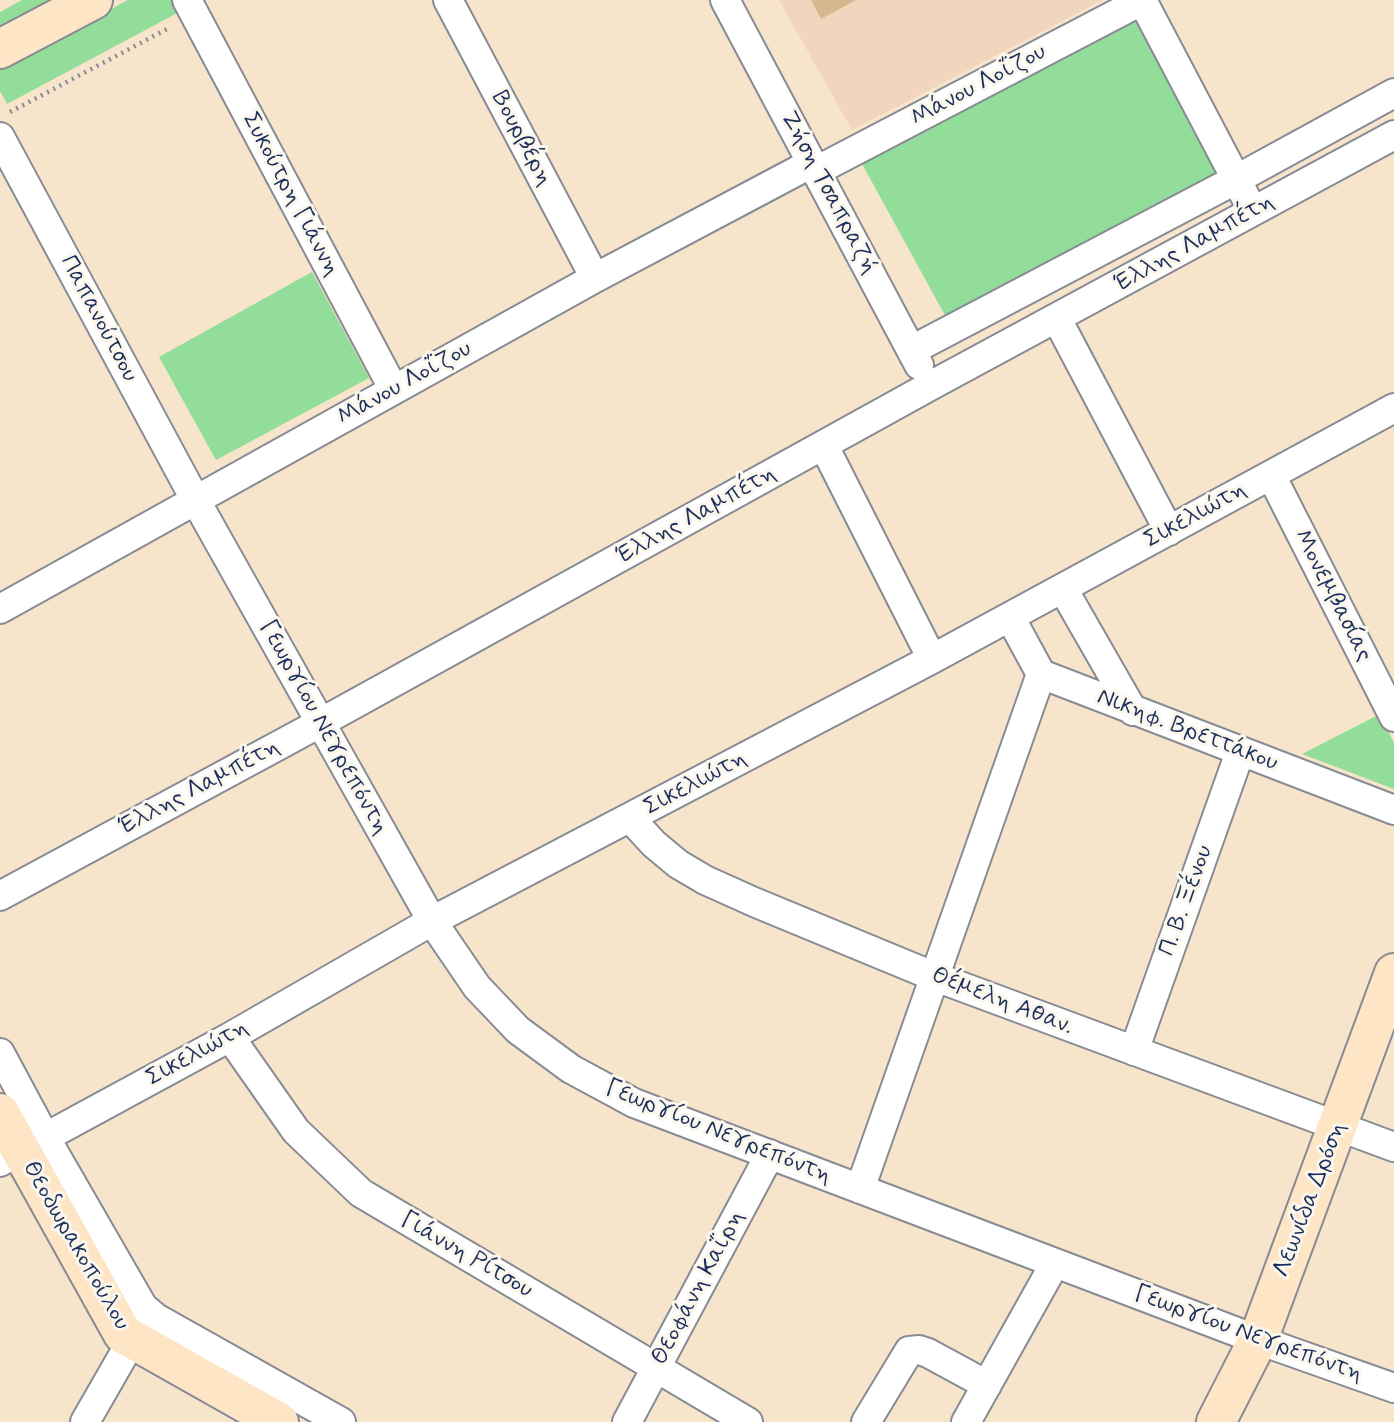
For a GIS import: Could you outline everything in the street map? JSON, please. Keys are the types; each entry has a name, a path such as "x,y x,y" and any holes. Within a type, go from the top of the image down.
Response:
{"street":[{"path":"0,49 93,0"},
{"name":"Βουρβέρη","path":"448,0 595,278"},
{"name":"Ζήση Τσαπραζή","path":"725,0 930,386"},
{"path":"1142,0 1254,211"},
{"name":"Μάνου Λοΐζου","path":"0,609 595,278 1142,0"},
{"name":"Συκούτρη Γιάννη","path":"190,7 394,390"},
{"path":"912,350 1394,93"},
{"name":"Έλλης Λαμπέτη","path":"0,896 1394,135"},
{"name":"Παπανούτσου","path":"0,137 196,501"},
{"path":"1057,319 1169,531"},
{"name":"Σικελιώτη","path":"22,1150 230,1037 432,922 932,659 1394,408"},
{"path":"824,446 932,659"},
{"name":"Μονεμβασίας","path":"1271,475 1394,717"},
{"name":"Γεωργίου Νεγρεπόντη","path":"196,501 445,943 488,1001 518,1030 554,1058 595,1084 634,1103 1258,1340 1394,1388"},
{"path":"1063,589 1133,711"},
{"path":"860,1189 1041,674 1010,617"},
{"name":"Νικηφ. Βρεττάκου","path":"1041,674 1394,810"},
{"name":"Π. Β. Ξένου","path":"1134,1051 1240,752"},
{"name":"Θέμελη Αθαν.","path":"630,818 667,855 705,880 933,976 1394,1147"},
{"name":"Λεωνίδα Δρόση","path":"1216,1422 1258,1340 1394,973"},
{"name":"Γιάννη Ρίτσου","path":"230,1037 296,1131 361,1193 748,1422"},
{"path":"0,1053 22,1150 143,1307 156,1318 341,1422"},
{"name":"Θεοδωρακοπούλου","path":"0,1113 118,1327 132,1340 279,1422"},
{"name":"Θεοφάνη Καΐρη","path":"627,1422 770,1154"},
{"path":"966,1422 1055,1263"},
{"path":"85,1422 132,1340"},
{"path":"866,1422 909,1351 928,1353 987,1385"}],"path":[{"path":"0,118 190,7"}],"shaded area":[{"path":"779,0 1103,0 852,130"}],"green space":[{"path":"22,0 55,0 0,29 0,12"},
{"path":"128,0 175,0 181,11 7,104 0,91 0,68"},
{"path":"1136,18 1220,175 947,319 861,162"},
{"path":"312,272 369,378 216,460 159,357"},
{"path":"1380,714 1394,743 1394,789 1302,754"}],"building":[{"path":"811,0 856,0 821,19"}]}
